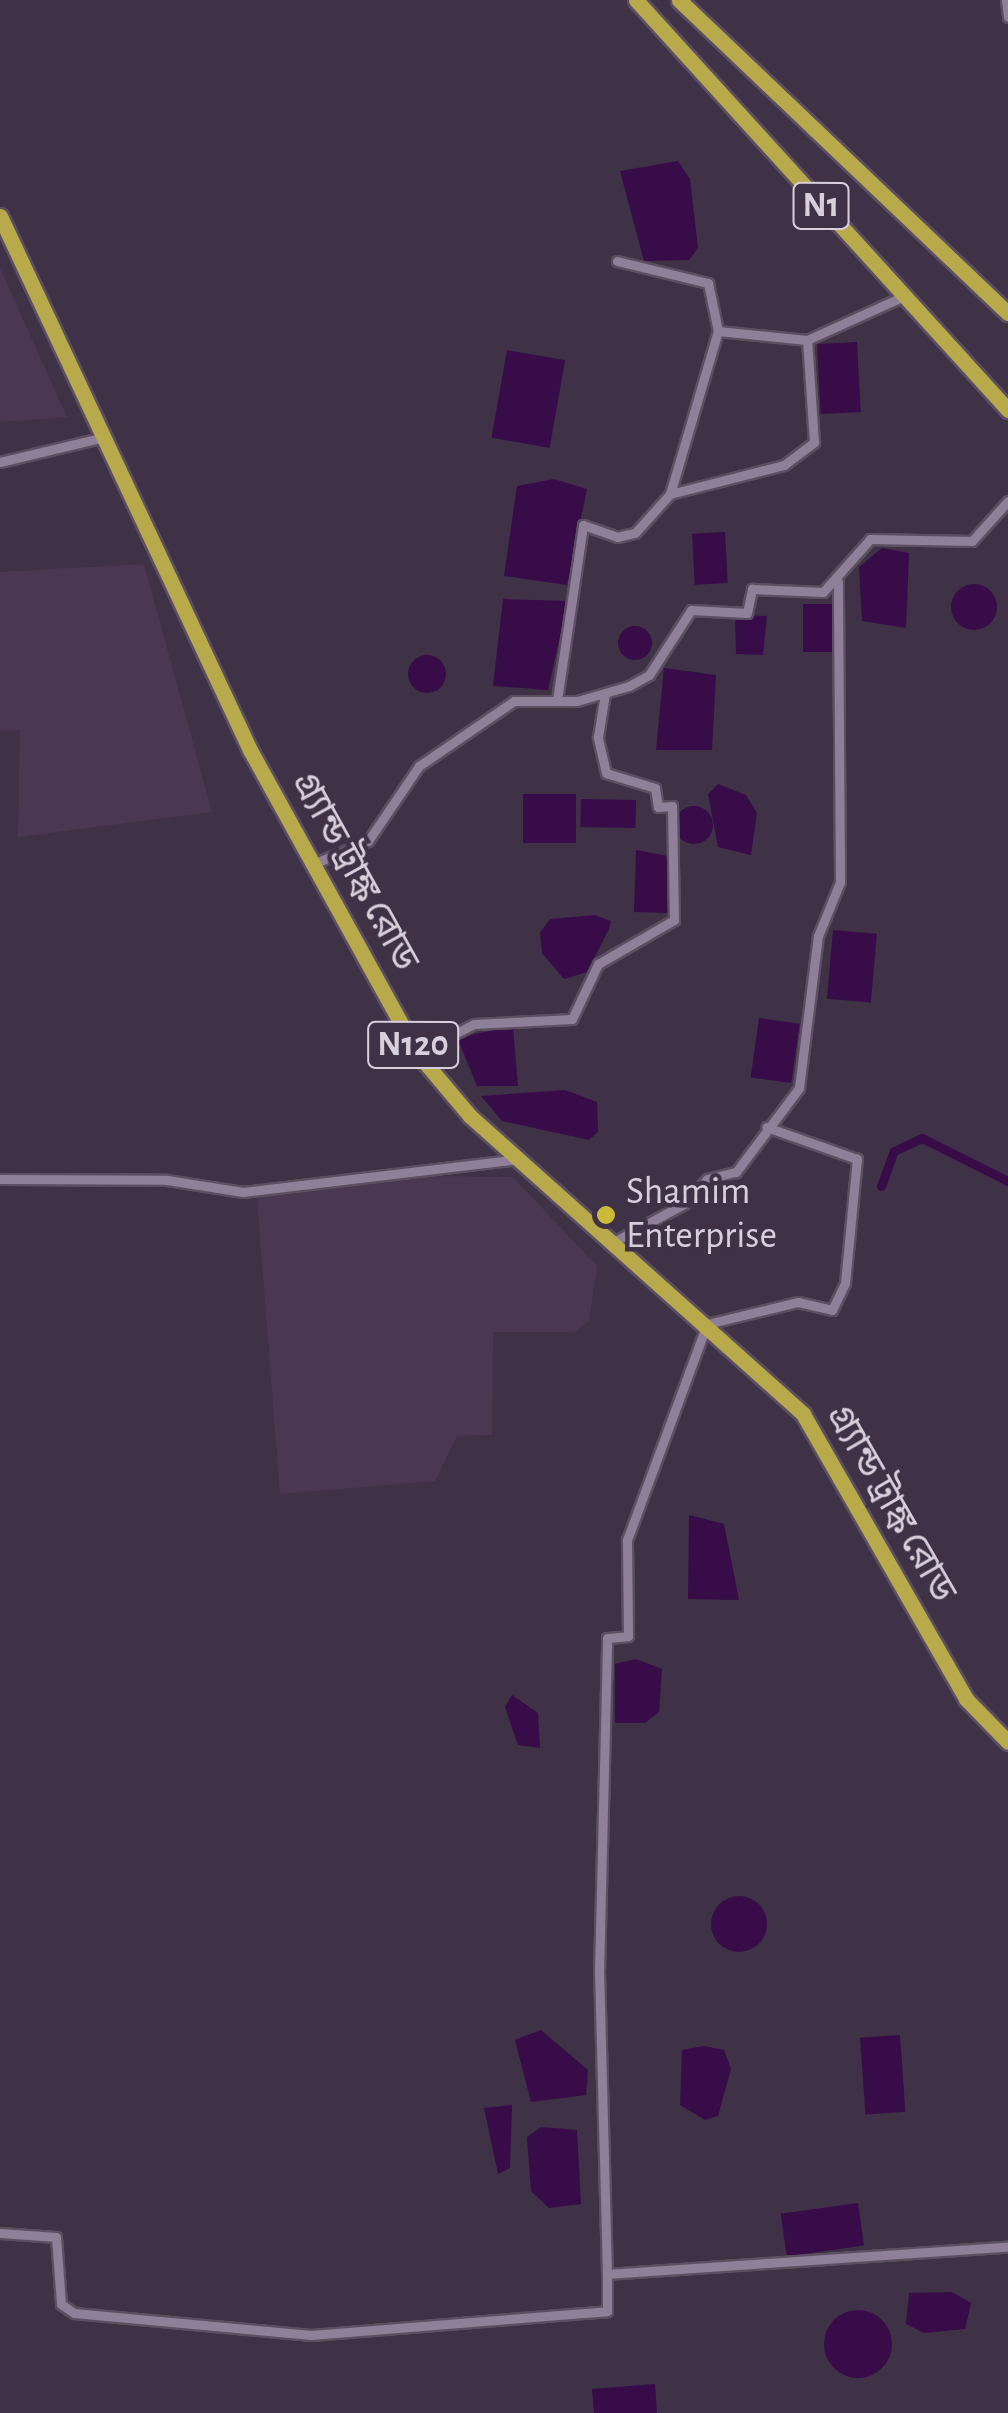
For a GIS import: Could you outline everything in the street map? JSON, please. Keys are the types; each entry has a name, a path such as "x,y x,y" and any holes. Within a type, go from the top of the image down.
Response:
{"highway":[{"name":"N1","path":"636,0 1008,410"},
{"name":"N1","path":"680,0 1008,313"},
{"name":"গ্র্যান্ড ট্রাঙ্ক রোড","path":"0,216 313,864 417,1053 470,1116 524,1159 610,1244 707,1324 803,1414 966,1699 1008,1742"}],"street":[{"path":"1006,0 1008,17"},
{"path":"557,700 583,524 617,538 635,532 670,494 718,331 708,283 617,261"},
{"path":"718,331 807,340 904,296"},
{"path":"670,494 784,465 814,442 807,340"},
{"path":"0,462 105,437"},
{"path":"313,864 368,841 419,766 470,726 514,701 605,694 649,675 691,610 747,613 752,589 813,593 838,582 870,539 972,541 1008,501"},
{"path":"610,1244 684,1204 707,1180 736,1172 766,1126 799,1088 818,936 840,882 838,582"},
{"path":"417,1053 474,1024 572,1018 598,964 674,920 672,806 658,807 655,788 606,773 598,737 605,694"},
{"path":"0,2233 56,2237 61,2304 74,2313 311,2335 607,2310 599,1974 607,1638 628,1636 627,1540 707,1324 840,1301 858,1159 766,1126"},
{"path":"0,1178 167,1180 243,1192 397,1167 453,1174 524,1159"},
{"path":"607,2274 1008,2248"}],"shaded area":[{"path":"678,161 690,179 698,248 689,260 644,261 620,171"},
{"path":"0,268 67,417 0,422"},
{"path":"857,342 861,412 821,414 817,344"},
{"path":"507,350 565,360 550,448 492,438"},
{"path":"554,479 587,489 567,585 504,576 517,486"},
{"path":"725,532 728,583 695,585 692,534"},
{"path":"882,548 909,553 906,628 862,621 859,567"},
{"path":"144,564 212,812 18,837 20,730 0,730 0,572"},
{"path":"974,584 990,591 997,607 990,623 974,630 958,623 951,607 958,591"},
{"path":"503,599 568,601 548,690 493,686"},
{"path":"803,604 835,604 835,652 803,652"},
{"path":"735,615 767,616 763,655 736,654"},
{"path":"635,626 647,631 652,643 647,655 635,660 623,655 618,643 623,631"},
{"path":"427,655 441,660 446,674 441,688 427,693 413,688 408,674 413,660"},
{"path":"664,668 716,675 712,750 656,750"},
{"path":"718,784 746,795 757,813 751,855 718,847 708,794"},
{"path":"523,794 576,794 576,843 523,843"},
{"path":"581,799 636,800 636,828 581,827"},
{"path":"694,806 708,811 713,825 708,839 694,844 680,839 675,825 680,811"},
{"path":"636,850 673,857 669,913 634,912"},
{"path":"595,915 611,921 609,929 587,972 564,979 542,953 540,933 550,919"},
{"path":"833,930 877,934 871,1003 827,999"},
{"path":"759,1018 800,1024 791,1083 751,1077"},
{"path":"513,1027 518,1086 477,1086 457,1037"},
{"path":"565,1090 597,1102 598,1132 589,1140 502,1121 481,1096"},
{"path":"367,1176 513,1177 597,1266 589,1321 574,1332 493,1332 492,1435 457,1436 435,1481 280,1494 257,1198"},
{"path":"689,1515 724,1524 739,1600 688,1599"},
{"path":"636,1659 662,1669 659,1712 645,1723 615,1723 615,1664"},
{"path":"512,1695 538,1713 540,1748 518,1745 505,1707"},
{"path":"739,1896 759,1904 767,1924 759,1944 739,1952 719,1944 711,1924 719,1904"},
{"path":"541,2030 588,2070 586,2095 531,2102 515,2040"},
{"path":"900,2035 905,2112 865,2115 860,2038"},
{"path":"704,2046 724,2050 731,2069 718,2116 705,2120 680,2105 682,2050"},
{"path":"512,2105 510,2168 498,2174 484,2108"},
{"path":"541,2127 577,2130 581,2204 549,2208 531,2191 527,2137"},
{"path":"858,2203 864,2246 787,2256 781,2214"},
{"path":"952,2292 971,2303 965,2329 924,2333 906,2324 909,2293"},
{"path":"858,2310 882,2320 892,2344 882,2368 858,2378 834,2368 824,2344 834,2320"},
{"path":"655,2384 657,2413 594,2413 592,2389"}],"waterway":[{"path":"881,1186 894,1151 922,1138 1008,1181"}],"place":[{"name":"Shamim Enterprise","path":"606,1215"}]}
